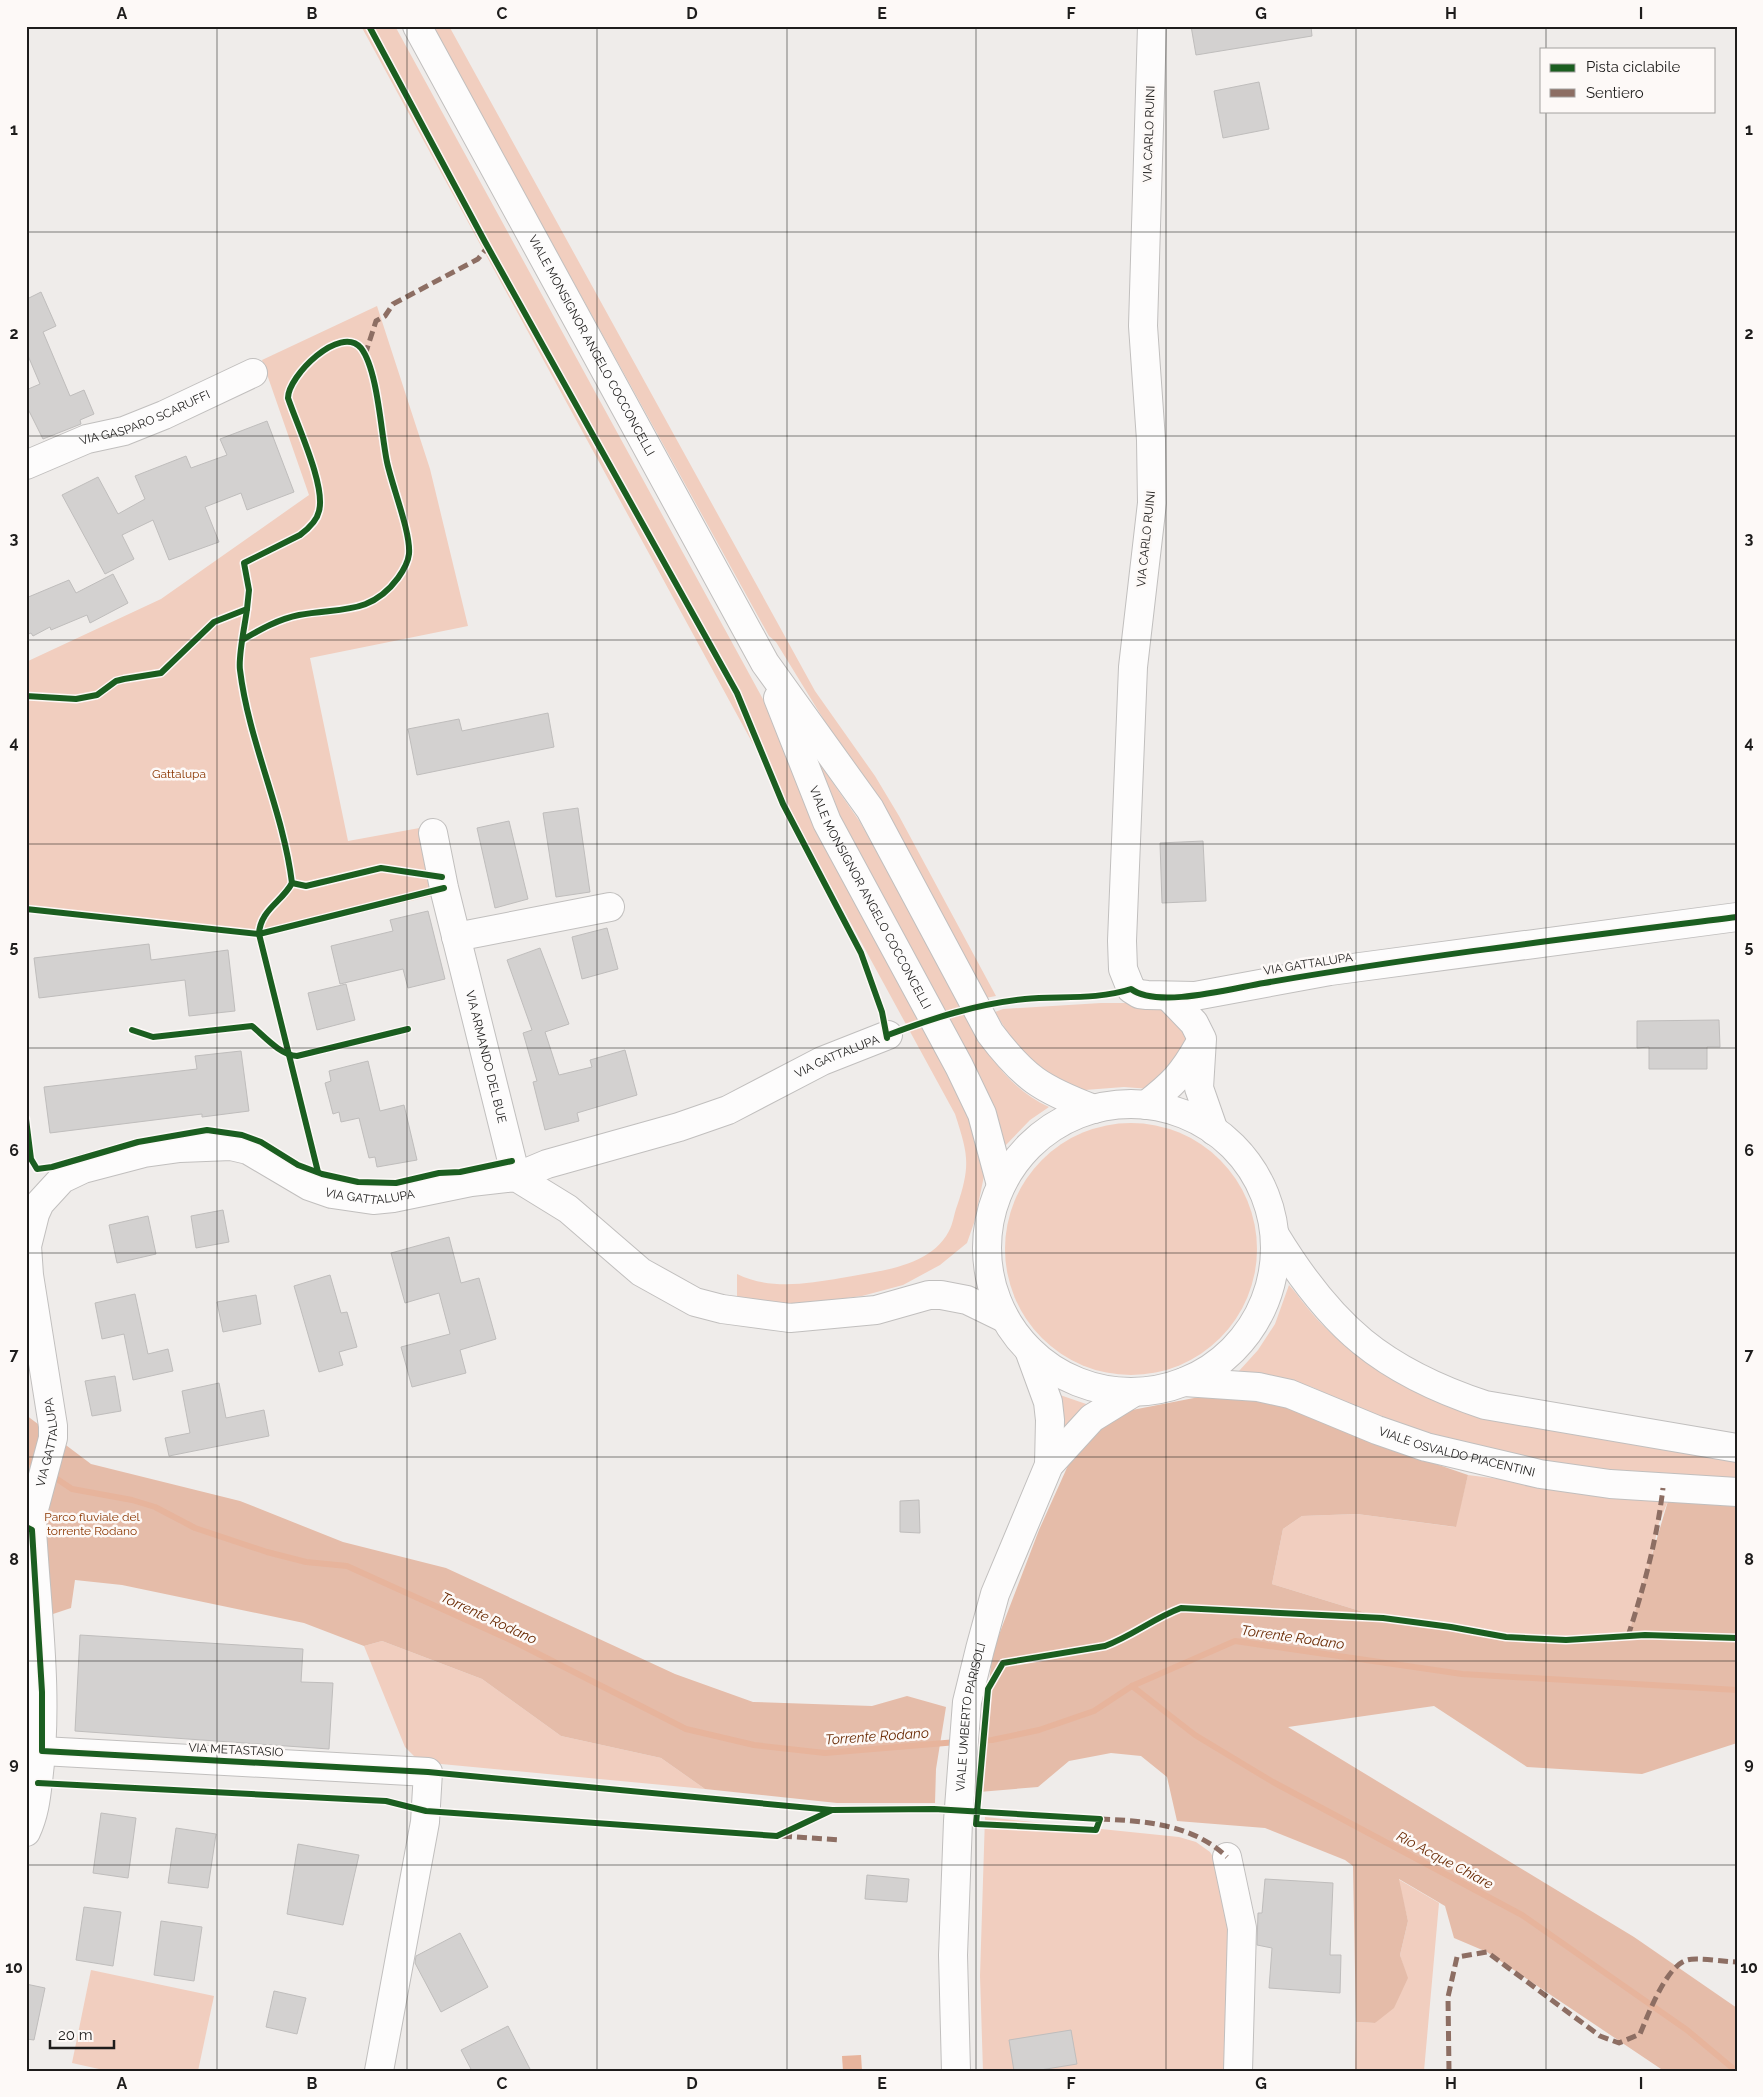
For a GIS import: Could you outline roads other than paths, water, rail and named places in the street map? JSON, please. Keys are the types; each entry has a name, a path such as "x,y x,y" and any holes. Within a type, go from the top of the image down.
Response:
{"street":[{"name":"VIALE MONSIGNOR ANGELO COCCONCELLI","path":"417,26 765,664 827,822 954,1057 982,1114 1001,1185"},
{"name":"VIA CARLO RUINI","path":"1131,989 1123,969 1122,941 1133,667 1152,503 1151,440 1143,326 1152,26"},
{"name":"VIA GASPARO SCARUFFI","path":"29,457 87,439 124,431 164,415 253,373"},
{"name":"VIALE MONSIGNOR ANGELO COCCONCELLI","path":"765,664 870,809 990,1033 1010,1060 1035,1082 1062,1097 1094,1109"},
{"name":"VIA ARMANDO DEL BUE","path":"433,833 456,937 516,1177"},
{"path":"456,937 610,907"},
{"name":"VIA GATTALUPA","path":"1131,989 1139,994 1195,996 1330,971 1737,917"},
{"path":"1146,1105 1173,1084 1182,1074 1202,1039 1211,1012 1228,991"},
{"path":"1168,996 1189,1017 1202,1039 1199,1088 1214,1131"},
{"name":"VIA GATTALUPA","path":"26,1832 36,1801 42,1751 42,1692 30,1524 54,1438 54,1426 28,1265 27,1246 35,1214 33,1194 83,1169 144,1153 213,1146 231,1146 248,1150 289,1176 309,1186 332,1194 373,1200 393,1198 471,1182 516,1177 547,1164 679,1127 728,1110 822,1061 888,1035"},
{"path":"1275,1235 1273,1272 1265,1301 1252,1327 1233,1351 1210,1369 1184,1382 1131,1394 1086,1386 1065,1377 1046,1365 1028,1350 1004,1318 989,1274 987,1238 992,1206 1011,1167 1039,1136 1074,1115 1119,1104 1146,1105 1177,1112 1214,1131 1234,1148 1250,1168 1263,1191 1275,1235 1300,1275 1334,1318 1360,1341 1411,1375 1448,1393 1485,1405 1737,1448"},
{"path":"516,1177 568,1209 641,1272 695,1302 722,1309 790,1318 876,1310 929,1295 941,1295 967,1300 1004,1318"},
{"name":"VIALE UMBERTO PARISOLI","path":"1028,1350 1048,1402 1050,1420 1049,1465"},
{"name":"VIALE OSVALDO PIACENTINI","path":"1184,1382 1258,1387 1290,1394 1426,1448 1540,1474 1610,1484 1737,1492"},
{"name":"VIALE UMBERTO PARISOLI","path":"956,2071 953,1955 958,1821 967,1702 995,1594 1049,1465 1092,1418 1131,1394"},
{"name":"VIA METASTASIO","path":"42,1751 428,1772 426,1822 378,2071"},
{"path":"1227,1857 1242,1928 1238,2071"}],"waterway":[{"name":"Torrente Rodano","path":"26,1459 38,1467"},
{"name":"Torrente Rodano","path":"51,1475 72,1489 132,1500 155,1507 195,1528 267,1552 306,1562 347,1566 515,1642 686,1729 754,1745 825,1753 957,1742"},
{"name":"Torrente Rodano","path":"969,1741 992,1740 1039,1730 1094,1711 1132,1686 1235,1641 1462,1674 1737,1690"},
{"name":"Rio Acque Chiare","path":"1132,1686 1195,1735 1273,1782 1522,1915 1687,2030 1736,2071"}],"park label":[{"name":"Gattalupa","path":"179,774"},
{"name":"Parco fluviale del torrente Rodano","path":"92,1524"}]}
